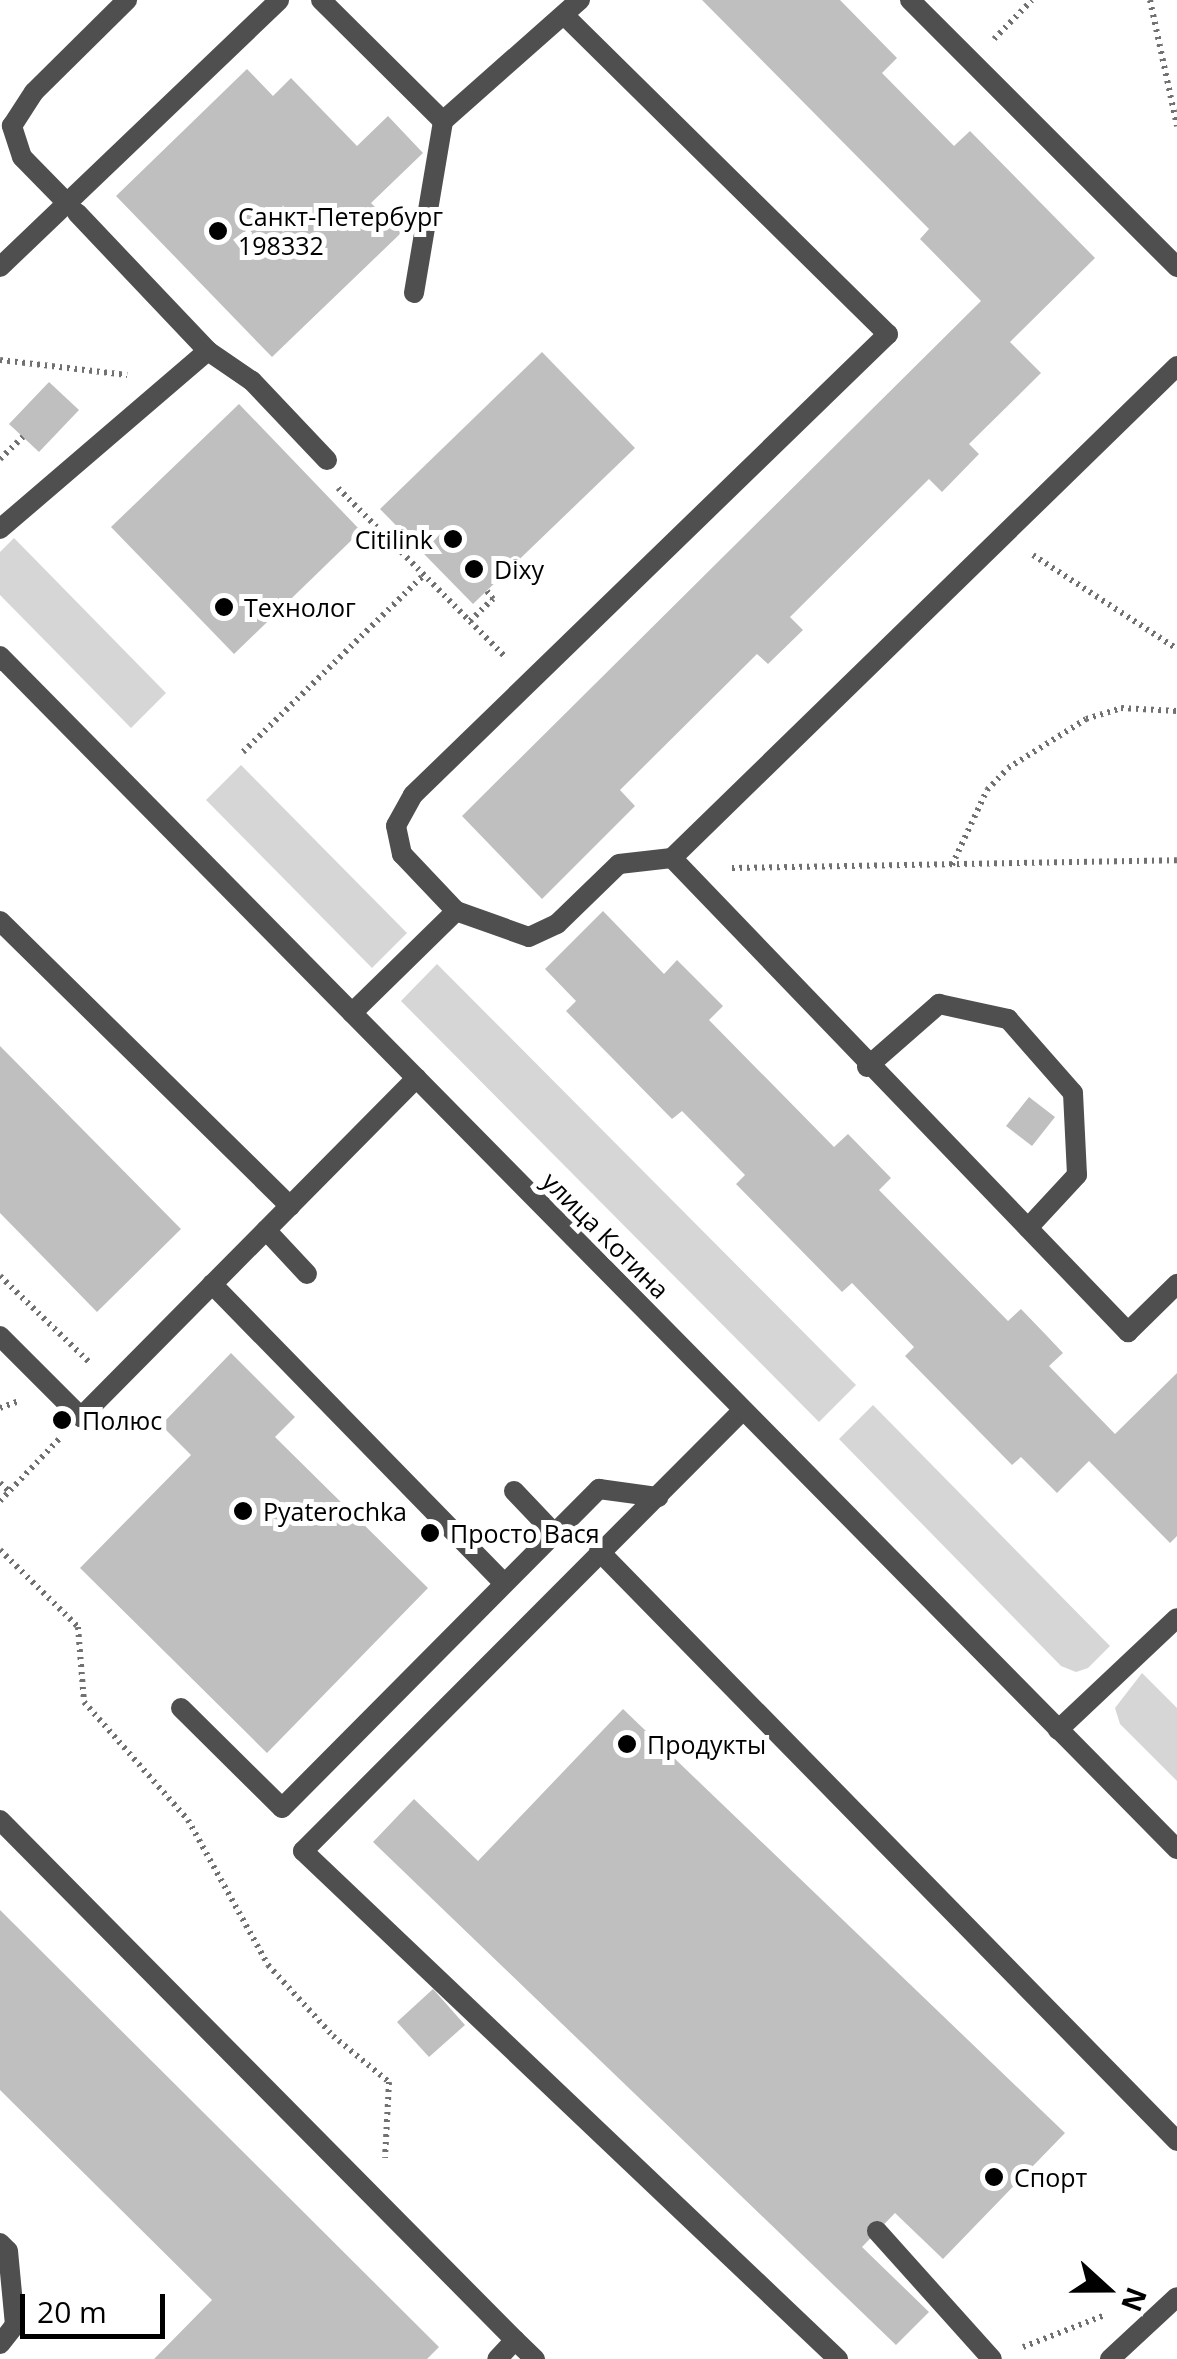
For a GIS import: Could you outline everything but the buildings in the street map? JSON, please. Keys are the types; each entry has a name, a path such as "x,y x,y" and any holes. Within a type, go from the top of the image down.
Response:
{"street":[{"path":"128,0 34,92 12,126 22,157 208,351 252,381 326,460"},
{"path":"0,267 72,208 279,0"},
{"path":"321,0 443,121"},
{"path":"414,293 443,121 580,0"},
{"path":"910,0 1177,267"},
{"path":"564,15 888,334 413,796 396,826 402,854 456,911 529,937 556,924 619,864 672,858 1177,366"},
{"path":"0,529 208,351"},
{"name":"улица Котина","path":"0,656 1177,1848"},
{"path":"672,858 867,1066 1128,1332 1177,1284"},
{"path":"352,1013 456,911"},
{"path":"0,920 290,1206"},
{"path":"867,1066 939,1004 1008,1019 1072,1092 1077,1175 1028,1228"},
{"path":"0,1336 81,1417 416,1078"},
{"path":"266,1230 308,1274"},
{"path":"212,1284 504,1583"},
{"path":"743,1410 303,1850 838,2359"},
{"path":"181,1708 282,1808 600,1489 658,1497"},
{"path":"514,1491 554,1533"},
{"path":"599,1550 1177,2142"},
{"path":"1058,1730 1177,1618"},
{"path":"0,1820 535,2359"},
{"path":"877,2231 1001,2356"},
{"path":"0,2243 8,2251 15,2325 0,2344"},
{"path":"1110,2359 1177,2297"},
{"path":"498,2359 515,2340"}],"path":[{"path":"1006,26 1032,0"},
{"path":"1150,0 1177,126"},
{"path":"0,360 144,376"},
{"path":"0,459 23,437"},
{"path":"326,460 335,485 530,682"},
{"path":"1002,535 1177,649"},
{"path":"243,752 424,574"},
{"path":"470,621 494,598 487,591"},
{"path":"952,866 987,790 1008,768 1086,720 1121,708 1177,711"},
{"path":"672,858 756,872 1177,860"},
{"path":"0,1276 112,1385"},
{"path":"0,1501 81,1417"},
{"path":"0,1482 9,1491"},
{"path":"0,1550 78,1627 84,1702 188,1820 268,1964 333,2036 389,2082 383,2208"},
{"path":"1001,2356 1109,2313"}],"shaded area":[{"path":"14,538 166,693 131,728 0,595 0,552"},
{"path":"241,765 407,933 372,968 206,800"},
{"path":"437,964 856,1385 819,1422 401,1001"},
{"path":"873,1405 1110,1646 1088,1668 1076,1672 1061,1666 839,1439"},
{"path":"1142,1673 1177,1708 1177,1781 1120,1724 1115,1708"}],"place":[{"name":"Санкт-Петербург 198332","path":"218,231"},
{"name":"Citilink","path":"453,539"},
{"name":"Dixy","path":"474,569"},
{"name":"Технолог","path":"224,607"},
{"name":"Полюс","path":"62,1420"},
{"name":"Pyaterochka","path":"243,1511"},
{"name":"Просто Вася","path":"430,1533"},
{"name":"Продукты","path":"627,1744"},
{"name":"Спорт","path":"994,2177"}]}
